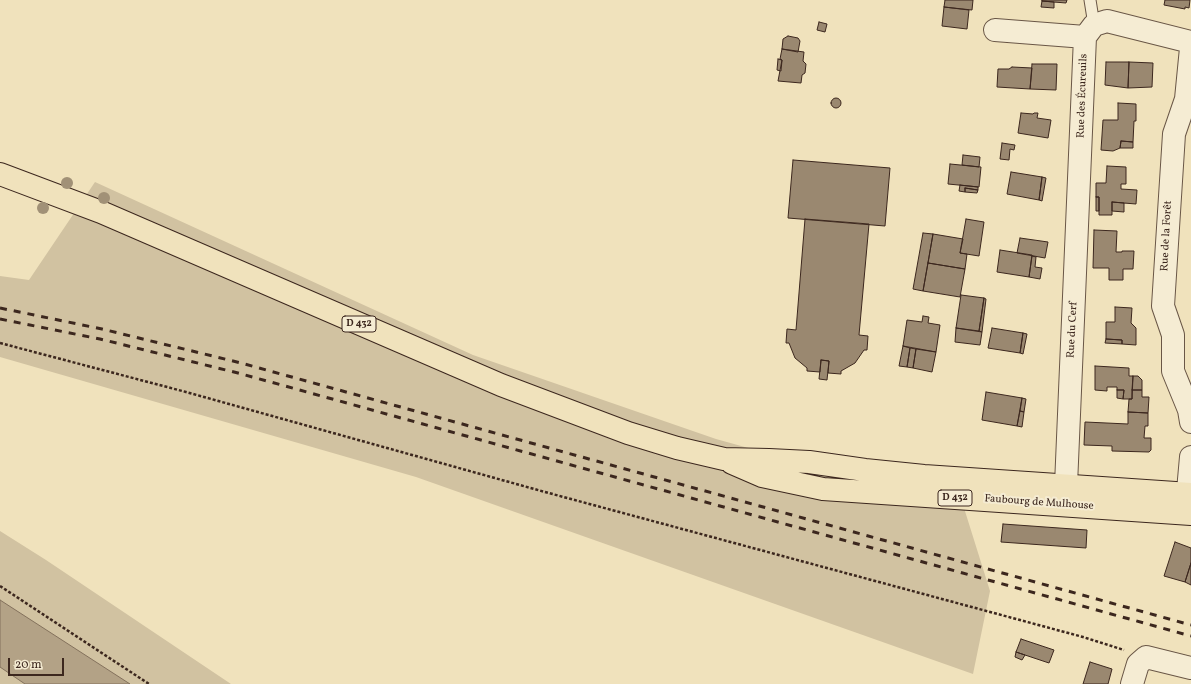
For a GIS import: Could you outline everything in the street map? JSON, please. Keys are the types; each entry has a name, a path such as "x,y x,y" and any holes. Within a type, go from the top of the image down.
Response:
{"main road":[{"name":"Faubourg de Mulhouse","path":"0,174 115,218 501,385 628,433 676,448 724,459 762,476 823,489 923,486 1189,504"}],"street":[{"name":"Rue des Écureuils","path":"995,30 1089,31 1108,21 1191,42"},
{"name":"Rue des Écureuils","path":"1081,155 1089,31"},
{"name":"Rue de la Forêt","path":"1191,48 1186,99 1174,134 1163,306 1173,335 1173,370 1189,410 1191,422"},
{"name":"Rue du Cerf","path":"1065,495 1081,155"},
{"path":"1189,504 1191,457"},
{"path":"1132,684 1138,664 1146,656 1191,668"}],"lane":[{"path":"1089,31 1090,0"}],"path":[{"path":"0,343 194,394 545,492 1076,635 1146,656"},
{"path":"0,586 149,684"}],"shaded area":[{"path":"95,182 473,355 716,439 964,508 990,591 973,674 416,477 0,357 0,276 29,280"},
{"path":"0,531 46,560 231,684 0,684"},
{"path":"0,600 130,684 25,684 0,667"}],"building":[{"path":"945,0 973,0 972,10 944,7"},
{"path":"1042,0 1067,0 1066,3"},
{"path":"1165,0 1190,0 1189,8 1185,7 1185,9 1164,5"},
{"path":"1042,1 1054,2 1054,8 1041,7"},
{"path":"944,7 969,10 967,29 942,26"},
{"path":"819,22 827,24 825,32 817,30"},
{"path":"788,36 798,38 800,41 798,52 782,49 783,39"},
{"path":"782,49 804,52 803,61 806,64 805,73 802,75 801,83 778,81 782,60 780,59"},
{"path":"778,59 782,60 781,71 777,70"},
{"path":"1106,62 1129,62 1128,88 1105,85"},
{"path":"1129,62 1153,63 1152,87 1128,88"},
{"path":"1032,64 1057,64 1056,90 1030,89"},
{"path":"1012,67 1032,68 1030,89 997,87 998,69 1009,69"},
{"path":"834,98 838,98 841,103 838,108 834,108 831,105 831,101"},
{"path":"1118,103 1136,104 1136,121 1134,121 1133,142 1121,141 1120,148 1113,151 1101,150 1103,120 1118,120"},
{"path":"1021,113 1038,113 1037,118 1051,120 1048,138 1018,133"},
{"path":"1121,141 1133,142 1133,148 1120,148"},
{"path":"1002,143 1015,145 1014,150 1010,149 1009,160 1000,159"},
{"path":"963,155 980,157 979,167 962,165"},
{"path":"793,160 890,168 885,226 788,218"},
{"path":"950,164 981,167 979,187 948,184"},
{"path":"1107,166 1126,167 1126,184 1121,184 1121,189 1137,190 1136,204 1112,202 1112,215 1099,215 1099,197 1096,197 1096,183 1106,183"},
{"path":"1011,172 1042,177 1039,200 1007,194"},
{"path":"1042,177 1046,178 1042,201 1039,200"},
{"path":"960,185 978,187 978,190 965,188 965,192 959,191"},
{"path":"965,188 978,190 977,193 965,192"},
{"path":"1096,197 1099,197 1099,211 1096,211"},
{"path":"1112,202 1124,203 1124,212 1112,211"},
{"path":"805,219 869,224 859,335 868,336 867,350 864,350 855,363 841,371 841,374 828,373 829,361 821,360 820,372 807,371 807,368 795,358 789,343 786,343 787,329 796,330"},
{"path":"966,219 984,222 979,256 960,253"},
{"path":"1094,230 1117,231 1116,252 1134,251 1133,269 1123,269 1123,280 1109,280 1109,268 1093,268"},
{"path":"923,233 933,234 923,291 913,289"},
{"path":"933,234 963,239 960,253 967,254 965,269 928,263"},
{"path":"1020,238 1048,242 1045,258 1017,253"},
{"path":"1000,250 1032,255 1029,277 997,272"},
{"path":"1032,256 1036,257 1035,267 1042,268 1040,279 1029,277"},
{"path":"928,263 965,269 960,297 923,291"},
{"path":"961,295 984,298 979,331 956,328"},
{"path":"984,298 986,299 982,332 979,331"},
{"path":"1115,307 1132,308 1131,323 1136,328 1136,345 1122,344 1122,340 1106,339 1106,322 1115,322"},
{"path":"923,316 929,317 928,323 940,325 936,352 903,346 907,320 922,322"},
{"path":"956,328 982,332 980,345 955,342"},
{"path":"992,328 1023,333 1020,353 988,348"},
{"path":"1023,333 1027,334 1023,354 1020,353"},
{"path":"1106,339 1122,340 1122,344 1105,343"},
{"path":"903,346 910,348 907,367 899,366"},
{"path":"910,348 916,349 913,368 907,367"},
{"path":"916,349 936,352 932,372 913,368"},
{"path":"821,360 829,361 827,380 819,379"},
{"path":"1095,366 1129,368 1129,376 1133,376 1132,399 1123,399 1124,390 1117,390 1117,387 1107,387 1107,391 1095,390"},
{"path":"1133,376 1138,376 1142,380 1142,390 1132,390"},
{"path":"1117,390 1124,390 1123,399 1117,398"},
{"path":"1132,390 1142,390 1142,397 1149,397 1148,413 1128,412 1129,399 1132,399"},
{"path":"986,392 1022,398 1017,426 982,420"},
{"path":"1022,398 1026,399 1024,412 1020,411"},
{"path":"1020,411 1024,412 1022,427 1017,426"},
{"path":"1128,412 1148,413 1148,426 1145,426 1144,438 1151,438 1151,450 1149,452 1112,451 1112,446 1084,445 1085,422 1128,424"},
{"path":"1003,524 1087,530 1086,548 1001,542"},
{"path":"1175,542 1191,548 1191,563 1185,582 1164,576"},
{"path":"1191,563 1191,585 1185,582"},
{"path":"1021,639 1054,650 1049,663 1016,652"},
{"path":"1016,652 1025,655 1022,660 1015,657"},
{"path":"1090,662 1112,669 1108,684 1083,684"}],"railway":[{"path":"0,308 102,329 241,363 1191,625"},
{"path":"0,319 100,339 238,373 1191,636"}]}
